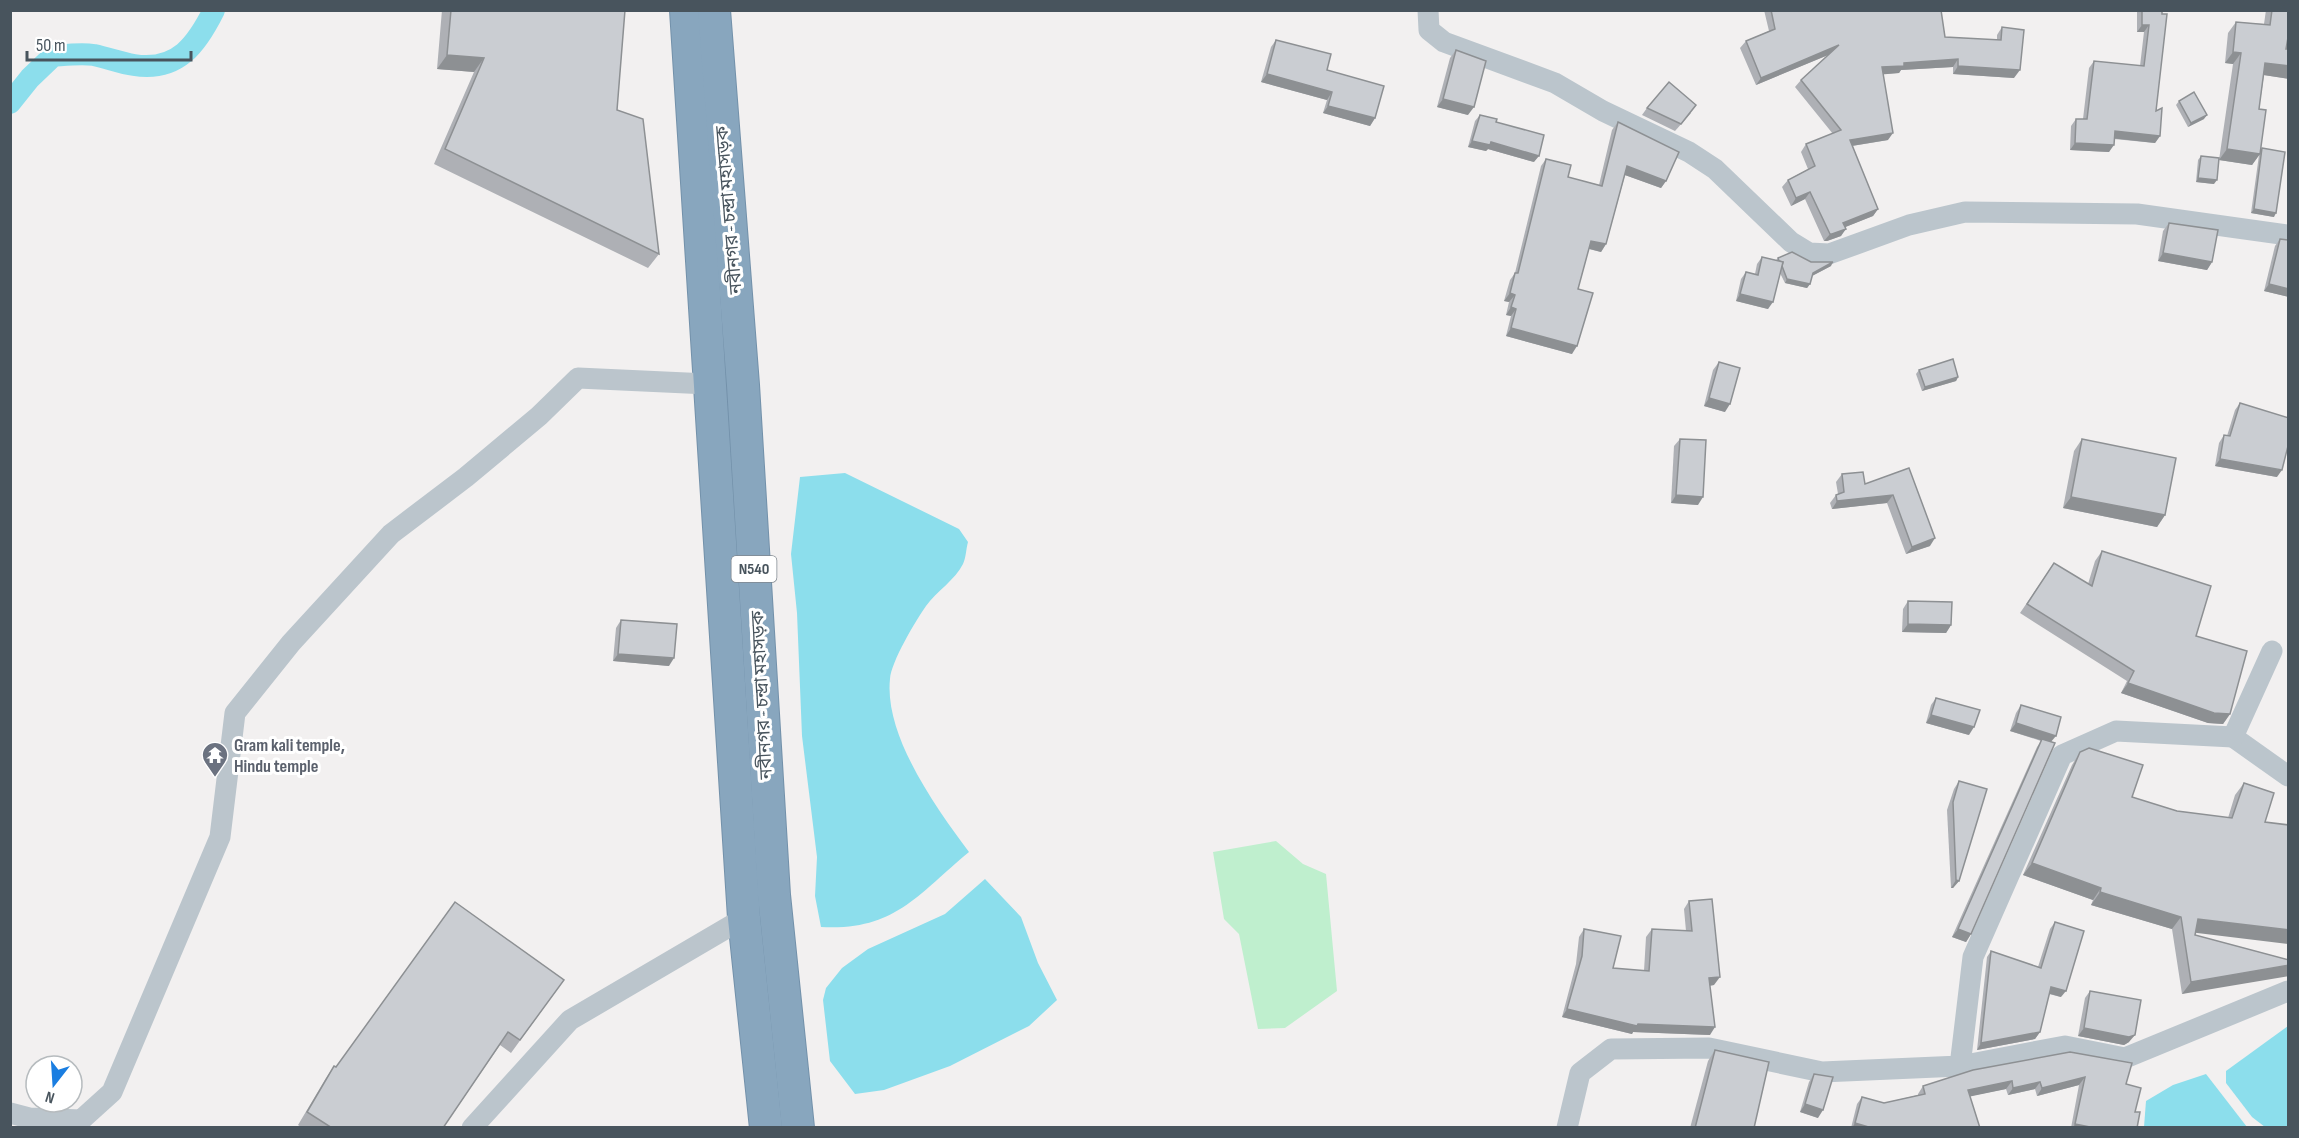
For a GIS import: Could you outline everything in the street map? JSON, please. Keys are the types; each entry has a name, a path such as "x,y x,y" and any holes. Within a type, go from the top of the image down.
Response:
{"highway":[{"name":"নবীনগর - চন্দ্রা মহাসড়ক","path":"686,10 708,384 744,918 766,1128"},
{"name":"নবীনগর - চন্দ্রা মহাসড়ক","path":"714,10 733,259 774,895 798,1128"},
{"path":"701,262 733,259"}],"street":[{"path":"1428,10 1429,30 1444,42 1555,83 1603,111 1689,152 1723,175 1791,242 1809,253 1829,254 1909,225 1965,212 2137,214 2289,235"},
{"path":"10,1113 29,1118 81,1119 112,1092 220,837 235,713 291,642 391,534 475,470 578,378 708,384"},
{"path":"2233,737 2272,651"},
{"path":"1960,1066 1973,957 2062,755 2116,731 2233,737 2289,776"},
{"path":"472,1128 570,1020 744,918"},
{"path":"1567,1128 1580,1073 1611,1049 1709,1048 1822,1072 1960,1066 2065,1046 2125,1058 2289,991"}],"green space":[{"path":"1276,841 1303,864 1326,874 1337,991 1285,1028 1258,1029 1239,934 1224,919 1213,852"}],"water":[{"path":"845,473 959,529 968,542 963,564 922,612 899,652 891,672 890,701 895,724 915,771 942,815 969,852 919,896 887,916 868,923 846,927 821,927 815,896 817,857 802,736 797,613 791,554 800,477"},
{"path":"985,879 1021,917 1038,963 1057,1000 1029,1026 950,1066 884,1090 855,1094 830,1061 823,1000 826,988 842,968 868,949 945,914"},
{"path":"2288,1026 2288,1127 2265,1127 2252,1117 2226,1083 2226,1071"},
{"path":"2206,1074 2247,1127 2144,1127 2146,1101 2173,1085"}],"building":[{"path":"451,10 625,10 617,110 643,119 659,254 445,149 484,58 447,55"},
{"path":"1771,10 1941,10 1945,37 2001,40 2002,27 2024,30 2020,70 1958,66 1958,59 1882,67 1893,133 1850,140 1878,209 1843,223 1846,229 1830,234 1810,192 1796,198 1788,180 1815,166 1806,144 1841,130 1801,80 1839,45 1761,78 1746,41 1775,29"},
{"path":"2142,10 2162,10 2162,14 2167,14 2156,111 2162,108 2160,136 2115,131 2114,145 2075,143 2076,119 2087,119 2094,61 2144,66 2149,25 2142,25"},
{"path":"2272,10 2289,10 2286,49 2289,49 2289,66 2265,63 2259,109 2266,110 2260,154 2227,149 2241,53 2233,52 2236,22 2270,25"},
{"path":"1276,40 1331,54 1327,70 1384,86 1375,118 1328,106 1332,92 1267,74"},
{"path":"1456,50 1486,61 1474,107 1443,99"},
{"path":"1669,82 1696,105 1681,124 1647,108"},
{"path":"2194,92 2207,115 2191,123 2179,101"},
{"path":"1480,115 1497,119 1496,122 1544,135 1539,156 1491,142 1490,145 1472,141"},
{"path":"1618,122 1679,152 1666,181 1627,166 1606,244 1591,241 1578,289 1593,293 1577,346 1511,328 1516,309 1511,307 1515,295 1510,293 1515,273 1518,273 1546,159 1571,165 1568,177 1602,186"},
{"path":"2262,148 2285,152 2276,213 2254,209"},
{"path":"2201,156 2219,158 2217,180 2198,178"},
{"path":"2169,223 2218,230 2212,262 2163,253"},
{"path":"2280,239 2289,240 2289,289 2269,284"},
{"path":"1792,252 1811,262 1833,262 1813,273 1810,284 1787,279 1782,266 1783,262 1778,258"},
{"path":"1762,257 1783,262 1773,302 1740,294 1746,272 1758,275"},
{"path":"1953,359 1958,377 1925,387 1919,370"},
{"path":"1719,362 1740,368 1730,404 1709,398"},
{"path":"2240,403 2289,418 2289,442 2282,470 2220,459 2224,435 2230,436"},
{"path":"1680,439 1706,440 1703,497 1676,495"},
{"path":"2082,439 2176,458 2165,515 2071,497"},
{"path":"1909,468 1935,538 1912,547 1893,495 1837,501 1836,495 1844,492 1842,474 1863,472 1865,484"},
{"path":"2102,551 2211,586 2196,636 2247,651 2230,714 2214,713 2128,683 2134,671 2027,604 2054,563 2092,586"},
{"path":"1908,601 1952,602 1951,625 1908,624"},
{"path":"621,620 677,624 674,658 618,654"},
{"path":"1936,698 1980,710 1974,727 1931,715"},
{"path":"2021,705 2061,717 2056,736 2016,723"},
{"path":"2042,739 2055,743 1971,934 1958,929"},
{"path":"2089,748 2143,765 2132,797 2177,811 2232,818 2244,783 2274,793 2265,822 2289,825 2289,930 2198,919 2195,935 2289,960 2289,965 2191,982 2181,917 2100,892 2101,888 2032,863 2080,752"},
{"path":"1959,781 1987,789 1959,881 1956,880 1953,802"},
{"path":"1712,899 1720,977 1709,978 1715,1027 1638,1024 1637,1026 1567,1009 1582,956 1584,929 1621,936 1613,968 1649,971 1652,929 1692,931 1689,901"},
{"path":"455,902 564,980 520,1040 508,1032 443,1128 332,1128 307,1112 334,1066 336,1067"},
{"path":"2055,922 2084,931 2066,991 2051,987 2040,1032 1981,1043 1991,951 2041,968"},
{"path":"2090,991 2141,1000 2135,1035 2129,1037 2084,1028"},
{"path":"1715,1050 1769,1062 1754,1128 1695,1128"},
{"path":"2070,1052 2132,1063 2126,1084 2141,1088 2135,1112 2140,1112 2137,1128 2095,1128 2075,1124 2085,1077 2042,1088 2040,1082 2013,1088 2012,1081 1968,1090 1980,1128 1872,1128 1855,1123 1862,1097 1884,1103 1925,1094 1923,1086 1973,1070"},
{"path":"1814,1074 1833,1077 1823,1110 1805,1104"}],"waterway":[{"path":"10,103 30,78 53,56 89,54 129,64 149,66 174,60 193,44 214,10"}],"place":[{"name":"Gram kali temple, Hindu temple","path":"215,778"}]}
